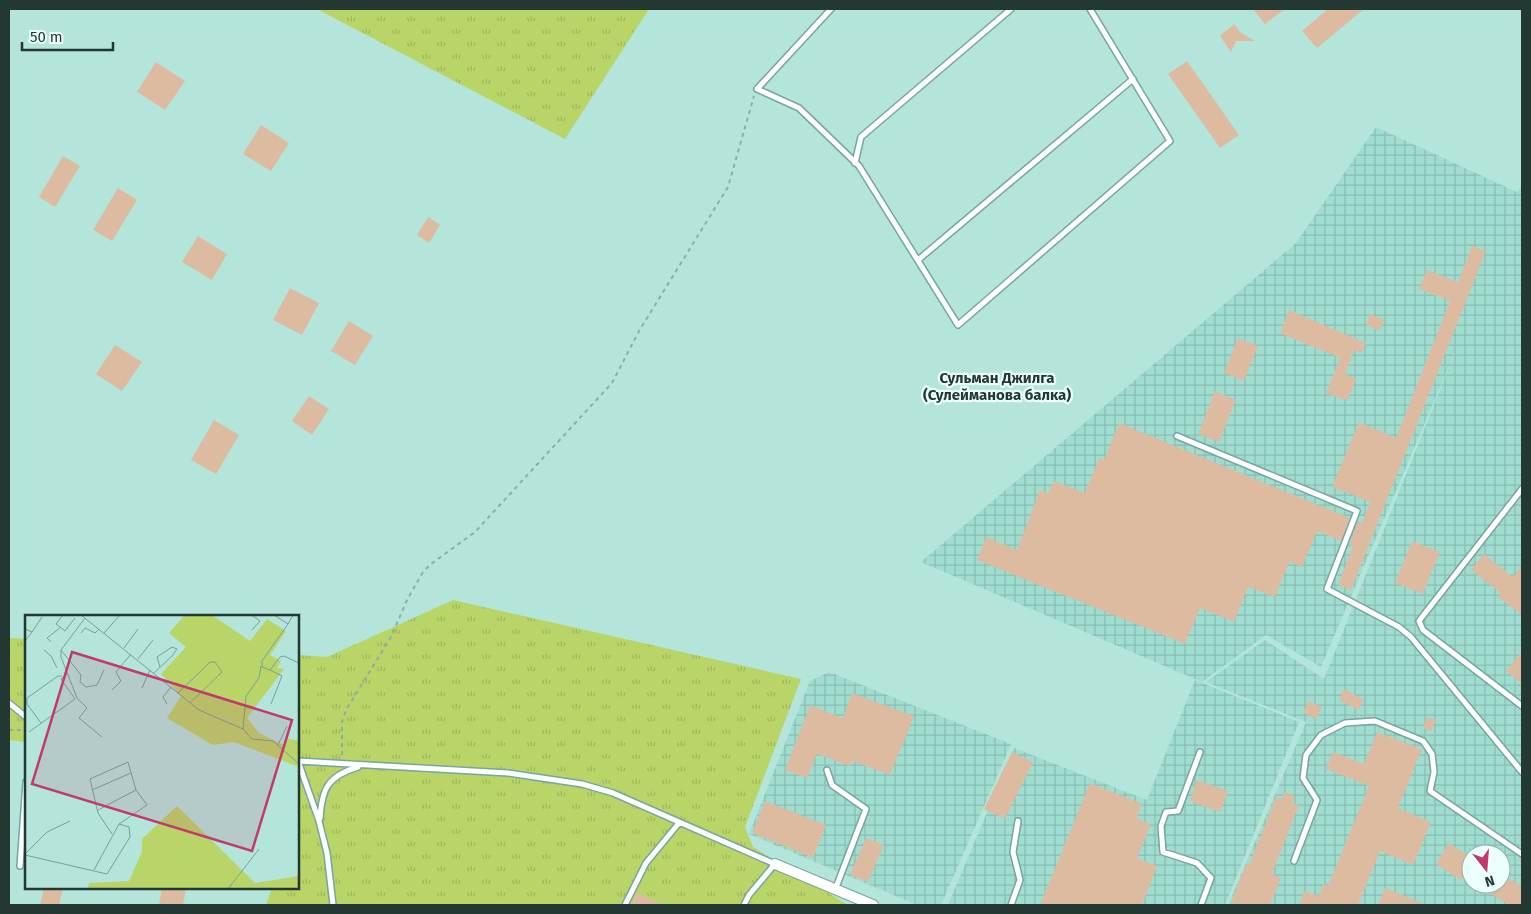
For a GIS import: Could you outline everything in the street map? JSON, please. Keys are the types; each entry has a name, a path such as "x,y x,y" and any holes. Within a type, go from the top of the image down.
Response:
{"street":[{"path":"775,864 873,905"}],"lane":[{"path":"831,9 757,89 799,108 855,162 958,325 1170,141 1090,9"},
{"path":"855,162 862,137 1011,9"},
{"path":"918,260 1133,79"},
{"path":"1177,436 1357,511 1327,588 1399,627 1411,637 1521,767"},
{"path":"1522,489 1419,621 1423,630 1522,706"},
{"path":"9,703 25,716"},
{"path":"1294,861 1317,800 1303,778 1306,754 1321,735 1345,723 1375,721 1423,741 1432,754 1434,772 1430,791 1522,854"},
{"path":"1200,752 1178,812 1166,812 1161,826 1163,852 1197,863 1211,878 1201,905"},
{"path":"299,761 508,773 582,784 613,794 775,864 749,895 744,905"},
{"path":"299,764 319,821 327,853 333,905"},
{"path":"319,821 321,798 329,782 343,771 361,766"},
{"path":"827,770 832,785 866,809 835,890"},
{"path":"20,866 25,796"},
{"path":"1010,905 1020,880 1013,852 1018,821"},
{"path":"625,905 646,863 679,823"}],"path":[{"path":"342,764 342,722 346,710 391,637 407,600 424,572 431,564 475,532 612,383 639,331 728,187 750,103 757,89"},
{"path":"9,730 25,730"}],"shaded area":[{"path":"1376,127 1517,192 1522,185 1522,905 1228,905 1306,722 1206,682 1265,640 1324,679 1456,350 1321,667 1266,635 1202,682 921,562 1296,243"},
{"path":"829,672 1011,744 941,905 917,905 749,834 810,681"},
{"path":"1195,680 1299,722 1225,905 948,905 1014,748 1147,800"}],"green space":[{"path":"317,9 649,9 565,139"},
{"path":"453,600 801,679 745,827 753,847 848,905 266,905 272,889 299,889 299,655 327,657"},
{"path":"9,638 25,639 25,742 9,740"}],"building":[{"path":"1253,9 1285,9 1265,24"},
{"path":"1328,9 1364,9 1317,48 1302,31"},
{"path":"1234,24 1241,33 1255,41 1236,41 1231,52 1220,36"},
{"path":"1187,61 1239,135 1220,148 1168,74"},
{"path":"156,62 185,81 165,110 137,92"},
{"path":"261,125 289,143 271,171 243,154"},
{"path":"63,156 80,166 55,207 39,197"},
{"path":"118,188 137,200 112,241 93,230"},
{"path":"428,217 440,225 429,243 417,235"},
{"path":"198,236 227,254 212,280 182,262"},
{"path":"1472,246 1486,251 1351,590 1338,585 1353,546 1349,545 1358,521 1362,523 1370,502 1332,487 1359,422 1396,438 1450,301 1419,289 1427,270 1458,282"},
{"path":"290,288 319,303 302,335 273,320"},
{"path":"1289,310 1366,343 1362,353 1354,350 1345,374 1356,379 1347,401 1326,393 1340,358 1280,333"},
{"path":"1370,314 1384,320 1379,331 1366,325"},
{"path":"349,321 373,336 355,365 331,351"},
{"path":"1238,338 1258,346 1244,381 1224,373"},
{"path":"115,345 142,362 122,391 96,374"},
{"path":"1215,391 1236,400 1219,442 1198,434"},
{"path":"309,396 329,409 312,435 292,421"},
{"path":"214,420 239,435 216,474 191,460"},
{"path":"1119,423 1350,518 1341,541 1317,531 1302,567 1289,562 1275,597 1248,587 1234,622 1200,608 1185,644 977,560 986,537 1017,550 1040,490 1049,493 1054,481 1085,493 1099,458 1104,460"},
{"path":"1412,541 1440,552 1423,594 1395,583"},
{"path":"1484,554 1513,577 1522,565 1522,615 1498,597 1501,593 1471,570"},
{"path":"1522,651 1522,684 1506,671"},
{"path":"1344,689 1364,700 1358,710 1339,700"},
{"path":"852,693 914,716 890,775 852,761 850,766 817,754 807,778 785,770 810,705 843,718"},
{"path":"1309,701 1322,707 1316,719 1303,713"},
{"path":"1427,717 1436,720 1432,731 1423,728"},
{"path":"1377,732 1422,749 1398,808 1431,822 1413,865 1380,851 1358,905 1299,905 1304,891 1319,896 1323,884 1328,886 1369,786 1326,769 1333,752 1364,764"},
{"path":"1012,752 1033,762 1005,819 984,809"},
{"path":"1197,780 1228,791 1220,812 1190,801"},
{"path":"1090,783 1142,804 1137,818 1151,824 1137,858 1157,866 1142,905 1040,905"},
{"path":"1284,792 1295,796 1292,803 1299,805 1272,874 1281,878 1270,905 1230,905 1246,864 1249,865 1276,797 1282,799"},
{"path":"765,801 826,825 813,858 752,833"},
{"path":"866,838 884,845 868,882 850,875"},
{"path":"1449,843 1461,851 1461,880 1436,864"},
{"path":"1511,880 1522,886 1522,905 1510,905 1491,894 1511,894"},
{"path":"1385,888 1426,905 1378,905"},
{"path":"44,889 63,889 59,905 40,905"},
{"path":"162,889 186,889 183,905 159,905"},
{"path":"637,893 664,905 631,905"}],"district":[{"name":"Сульман Джилга (Сулейманова балка)","path":"997,386"}]}
